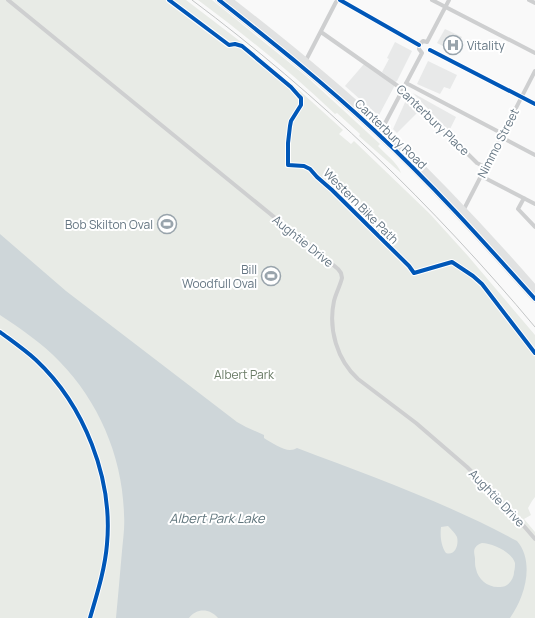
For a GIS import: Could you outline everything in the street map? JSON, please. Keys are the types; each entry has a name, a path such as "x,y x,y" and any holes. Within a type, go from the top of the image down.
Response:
{"main road":[{"name":"Canterbury Road","path":"219,0 304,64 462,213 535,299"},
{"name":"Canterbury Road","path":"229,0 382,129 535,289"}],"street":[{"name":"Aughtie Drive","path":"8,0 334,265 341,273 342,278 334,300 333,333 337,350 350,371 358,379 416,422 467,467 511,511 535,539"},
{"path":"432,0 535,53"},
{"path":"427,42 449,0"},
{"path":"529,0 535,3"},
{"path":"304,64 338,1 419,45 419,49 422,53"},
{"name":"Canterbury Place","path":"321,32 402,89 478,163 485,167"},
{"path":"419,45 422,42 427,42"},
{"path":"427,42 430,45 430,50"},
{"path":"422,53 426,53 430,50"},
{"path":"430,50 535,104"},
{"path":"382,129 422,53"},
{"name":"Nimmo Street","path":"462,213 535,71"},
{"path":"406,84 502,135 535,155"},
{"path":"481,176 535,204"},
{"path":"524,198 518,209 535,227"},
{"path":"0,332 37,361 59,387 81,420 90,439 96,457 105,498 107,545 102,575 90,618"}],"shaded area":[{"path":"445,29 462,37 455,52 437,43"},
{"path":"395,42 412,51 397,81 395,82 382,72 389,59 387,58"},
{"path":"428,61 457,75 450,89 444,87 440,94 417,84"},
{"path":"364,64 395,85 379,115 345,86"},
{"path":"413,93 456,117 449,131"},
{"path":"407,98 420,110 397,133 393,129"}],"green space":[{"name":"Albert Park","path":"0,0 186,0 245,45 300,91 343,130 339,134 351,144 354,141 430,214 468,256 535,335 535,497 528,508 531,515 524,519 535,532 535,618 0,618"},
{"path":"198,0 212,0 306,76 380,144 378,146 394,162 401,173 359,136 360,134 337,113 335,114 268,55"}],"water":[{"name":"Albert Park Lake","path":"0,234 66,291 237,422 264,435 264,438 270,442 287,450 297,448 436,502 464,514 517,541 526,559 527,569 524,590 515,610 510,618 218,618 211,612 203,610 195,612 189,618 116,618 124,520 123,494 114,452 97,413 74,378 39,342 0,315","holes":["448,526 457,537 456,549 449,554 446,553 441,541 441,527","482,543 486,543 501,549 513,559 515,563 513,576 511,581 506,586 490,586 484,582 477,573 474,551 475,548"]}],"tram line":[{"path":"192,0 285,74 373,153 456,238 535,327"}],"cycle path":[{"name":"Western Bike Path","path":"169,0 229,45 235,44 242,46 291,87 301,98 301,105 291,121 290,126 288,165 304,166 310,169 409,266 414,273 452,262 473,276 482,284 535,353"},
{"path":"219,0 278,47 374,130 436,191 535,299"},
{"path":"340,0 419,45"},
{"path":"430,50 535,104"},
{"path":"0,332 36,360 53,378 68,398 92,444 100,469 108,519 107,544 103,572 90,618"}],"place":[{"name":"Vitality","path":"453,45"},
{"name":"Bob Skilton Oval","path":"167,224"},
{"name":"Bill Woodfull Oval","path":"271,276"}]}
